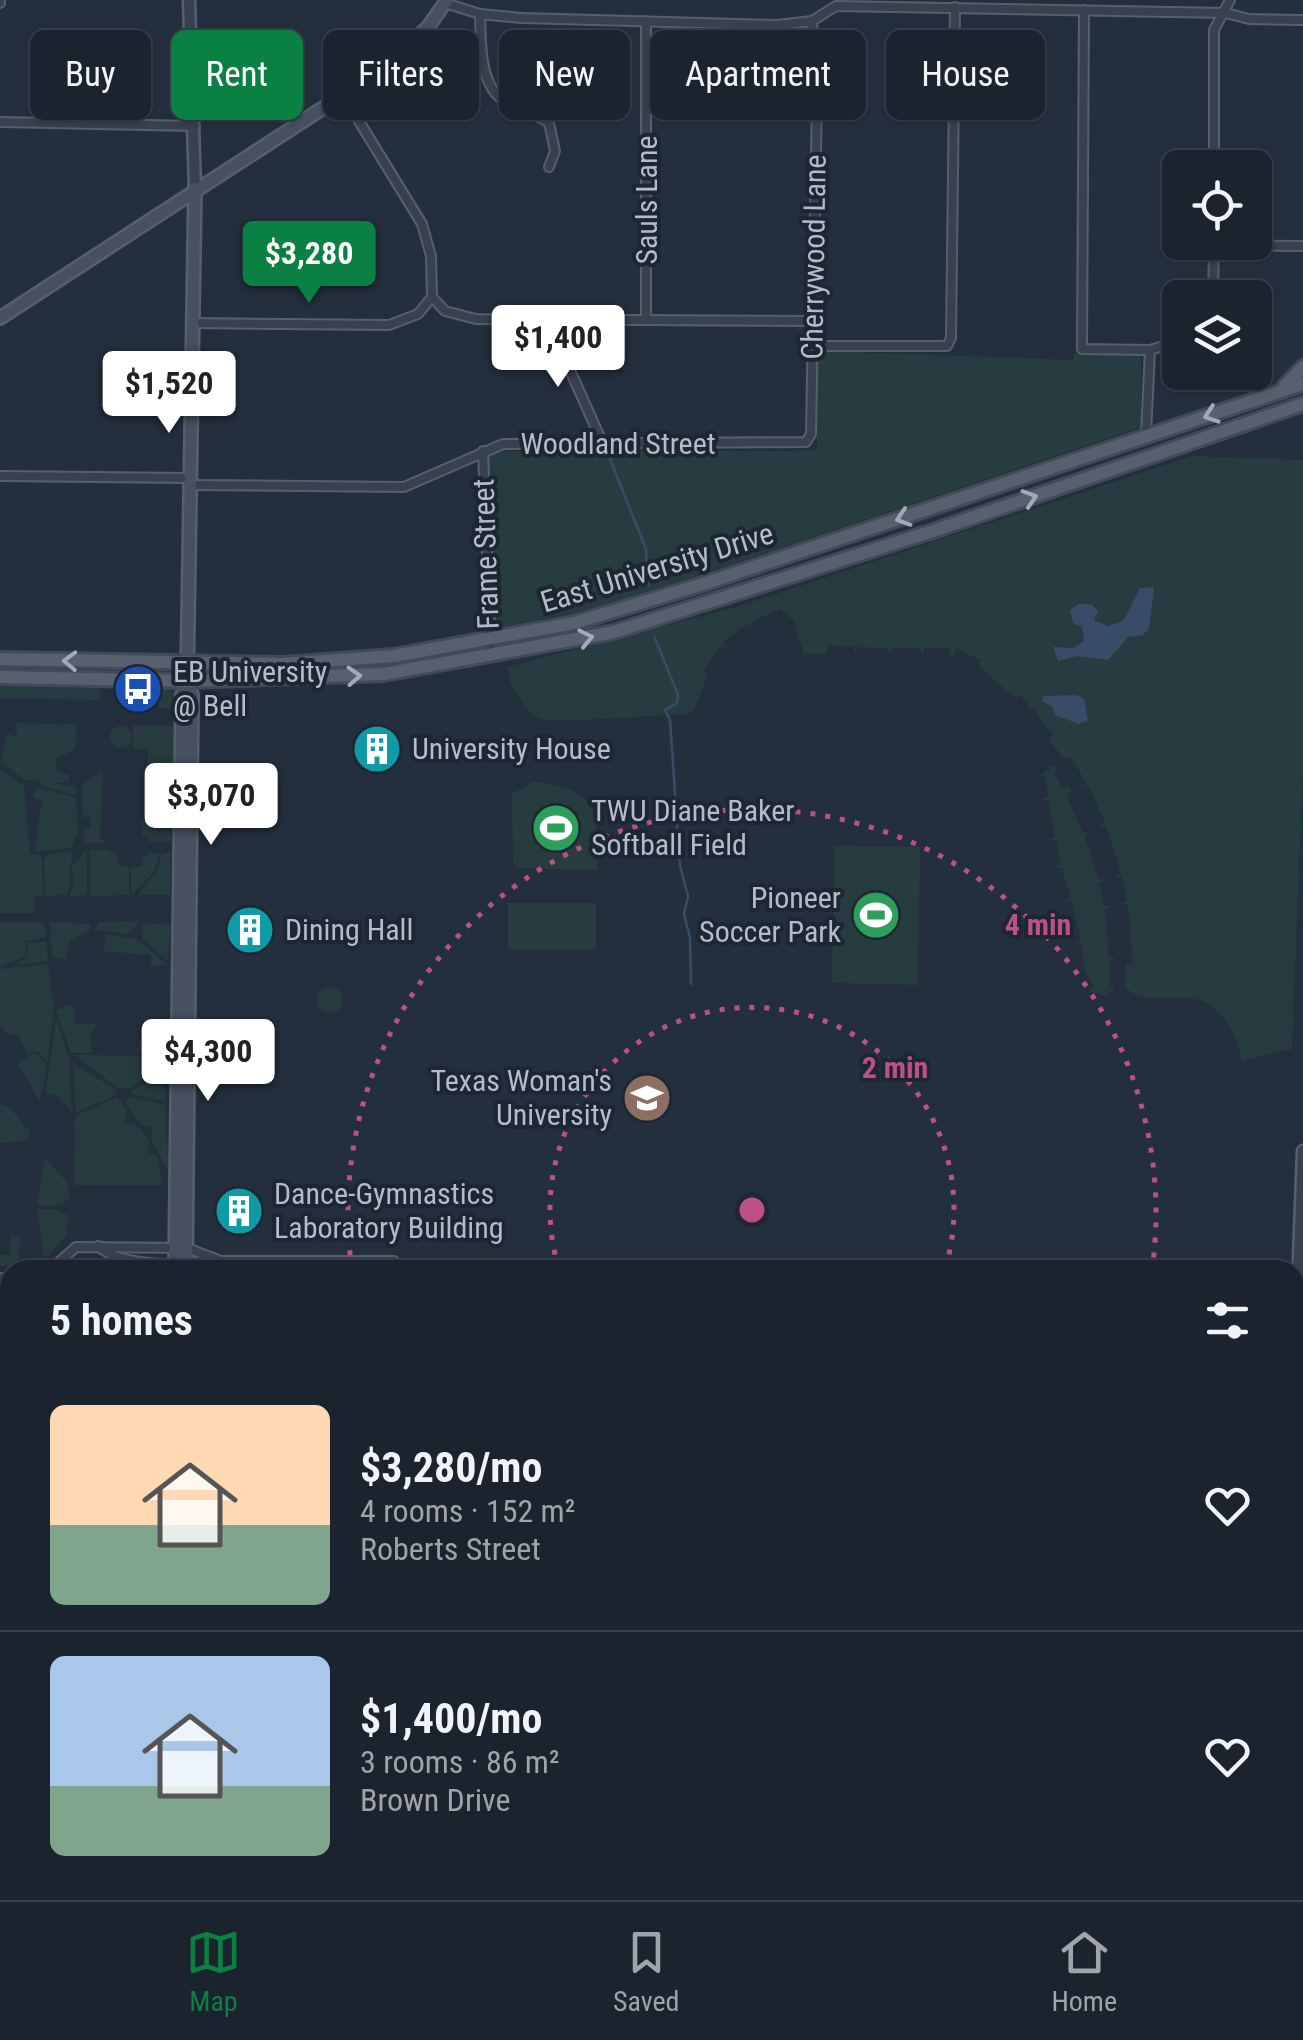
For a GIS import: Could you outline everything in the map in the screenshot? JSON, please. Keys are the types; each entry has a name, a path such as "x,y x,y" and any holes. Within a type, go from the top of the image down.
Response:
{"main road":[{"path":"0,318 382,69 428,27 446,2"},
{"path":"181,1260 182,695 187,680 196,188"},
{"path":"1279,392 1303,367"},
{"name":"East University Drive","path":"0,659 284,664 394,656 574,623 700,586 1303,384"},
{"name":"East University Drive","path":"0,678 187,680 384,674 614,632 731,597 1303,404"}],"street":[{"path":"189,0 196,188"},
{"path":"1214,150 1214,30 1230,0"},
{"path":"446,2 480,14 777,26 812,22 836,6 1084,10 1099,5 1303,20"},
{"path":"812,346 948,346 954,7"},
{"path":"1084,10 1082,349 1150,350 1162,346"},
{"path":"480,14 483,58 492,88 499,97 549,124 555,151 549,167"},
{"name":"Sauls Lane","path":"646,22 646,319"},
{"name":"Cherrywood Lane","path":"811,434 817,97 812,22"},
{"path":"192,324 389,325 418,314 432,297 431,256 422,224 358,120"},
{"path":"0,122 195,126"},
{"path":"1272,245 1303,246"},
{"path":"432,297 446,311 464,318 814,321"},
{"path":"548,321 603,444"},
{"path":"1146,438 1150,350"},
{"name":"Woodland Street","path":"0,476 404,487 503,444 798,445 811,434"},
{"name":"Frame Street","path":"483,451 491,657"},
{"path":"1299,1260 1303,1150"},
{"path":"61,1260 76,1246 181,1248 213,1258"},
{"path":"98,1246 116,1257 138,1260"},
{"path":"205,1260 334,1260"}],"green space":[{"path":"817,351 1073,360 1074,353 1141,354 1141,427 662,588 586,611 498,627 493,620 488,451 817,451"},
{"path":"1192,456 1303,460 1303,767 1292,1049 1242,1061 1232,1030 1218,1011 1203,1001 1138,995 1125,987 1126,965 1133,964 1128,905 1120,904 1127,901 1122,877 1115,878 1121,873 1106,827 1099,827 1105,823 1088,785 1081,788 1086,782 1070,756 1064,759 1049,739 1053,735 1032,708 1026,712 1029,705 978,666 981,660 956,649 954,656 949,655 948,648 924,648 923,655 920,648 893,648 890,655 888,648 858,647 855,654 854,647 827,645 827,653 804,654 793,620 780,609 751,622 751,629 747,624 723,642 727,648 721,646 703,670 708,674 694,710 688,714 549,720 528,709 510,681 507,667 733,608"},
{"path":"0,686 100,688 101,700 0,698"},
{"path":"115,688 168,689 175,694 174,708 159,708 156,701 115,700"},
{"path":"16,723 59,724 73,735 61,724 77,724 75,749 56,759 57,772 69,775 69,781 52,784 75,785 77,795 41,786 41,781 26,780 0,763 8,734 17,737"},
{"path":"121,726 129,729 129,745 121,748 113,745 110,737 113,729"},
{"path":"133,726 174,726 171,842 149,842 149,837 142,836 140,819 148,818 148,750 133,748"},
{"path":"1053,765 1058,769 1054,773 1062,788 1068,785 1072,791 1066,795 1083,833 1090,831 1085,837 1098,879 1106,880 1099,883 1104,906 1111,906 1105,910 1109,957 1116,958 1109,962 1109,985 1115,988 1107,996 1090,992 1094,986 1085,972 1082,943 1075,943 1081,938 1071,901 1064,902 1070,897 1062,868 1054,867 1061,864 1056,841 1048,839 1055,837 1048,800 1041,800 1048,796 1046,777 1040,776"},
{"path":"0,769 24,786 30,854 41,855 42,860 43,896 34,897 36,913 0,913"},
{"path":"103,772 100,839 108,843 85,843 83,829 91,828 90,817 83,817 83,787"},
{"name":"TWU Diane Baker Softball Field","path":"533,782 571,790 583,798 595,820 598,870 519,868 513,864 512,794"},
{"path":"40,788 76,797 78,834 70,848 35,852 42,800 34,798 34,791"},
{"name":"Pioneer Soccer Park","path":"834,846 920,847 918,985 832,983"},
{"path":"87,850 87,895 70,896 74,881 71,867"},
{"path":"90,850 107,850 118,856 119,867 129,867 129,895 90,896"},
{"path":"68,851 74,855 66,895 45,896 44,860 47,855"},
{"path":"152,852 160,854 154,872 131,895 131,867 142,867 143,857"},
{"path":"162,853 171,853 170,895 138,895 158,869"},
{"path":"508,903 596,903 596,949 508,949"},
{"path":"142,921 127,934 95,930 99,922"},
{"path":"0,922 43,922 46,937 26,941 25,956 0,967"},
{"path":"50,922 90,924 90,930 70,940 65,960 52,958"},
{"path":"143,923 171,925 168,961 142,939"},
{"path":"105,934 137,939 168,965 151,965 151,955 104,951"},
{"path":"46,941 48,961 15,965 27,957 28,943"},
{"path":"48,964 54,1011 47,1062 37,1051 28,1054 18,1035 7,1034 0,1025 0,969"},
{"path":"330,987 339,991 343,1000 339,1009 330,1013 321,1009 317,1000 321,991"},
{"path":"73,1006 75,1024 98,1024 91,1034 92,1053 71,1053 56,1011"},
{"path":"56,1018 69,1058 72,1112 57,1096 46,1093"},
{"path":"139,1041 167,1041 167,1053 136,1053"},
{"path":"35,1053 47,1064 40,1101 17,1063"},
{"path":"75,1055 167,1056 164,1066 129,1088 118,1088"},
{"path":"73,1063 116,1090 116,1095 76,1112"},
{"path":"164,1070 165,1101 131,1094 131,1092"},
{"path":"117,1097 127,1110 125,1122 138,1126 149,1141 147,1152 158,1157 162,1185 74,1185 75,1116"},
{"path":"129,1097 165,1105 169,1173 151,1139 153,1128 141,1124 126,1103"},
{"path":"0,1104 9,1107 30,1132 29,1140 0,1143"},
{"path":"45,1157 68,1184 69,1199 60,1205 37,1205"},
{"path":"37,1209 56,1209 69,1216 66,1236 44,1260"},
{"path":"11,1236 20,1237 19,1260 0,1260 0,1255 11,1255"}],"water":[{"path":"1154,587 1149,628 1143,635 1128,637 1108,660 1077,656 1058,661 1053,647 1074,648 1084,641 1082,627 1073,623 1070,611 1078,604 1091,604 1098,611 1094,620 1108,626 1123,621 1140,588"},
{"path":"1076,695 1084,699 1088,720 1079,724 1055,715 1052,706 1041,701 1044,696"}],"waterway":[{"path":"608,454 646,549 648,585"},
{"path":"655,638 678,695 677,703 665,710 670,720 680,866 688,896 684,914 690,938 691,984"}],"place":[{"name":"EB University @ Bell","path":"138,689"},
{"name":"University House","path":"377,749"},
{"name":"TWU Diane Baker Softball Field","path":"556,828"},
{"name":"Pioneer Soccer Park","path":"876,915"},
{"name":"Dining Hall","path":"250,930"},
{"name":"Texas Woman's University","path":"647,1098"},
{"name":"Dance-Gymnastics Laboratory Building","path":"239,1211"}]}
